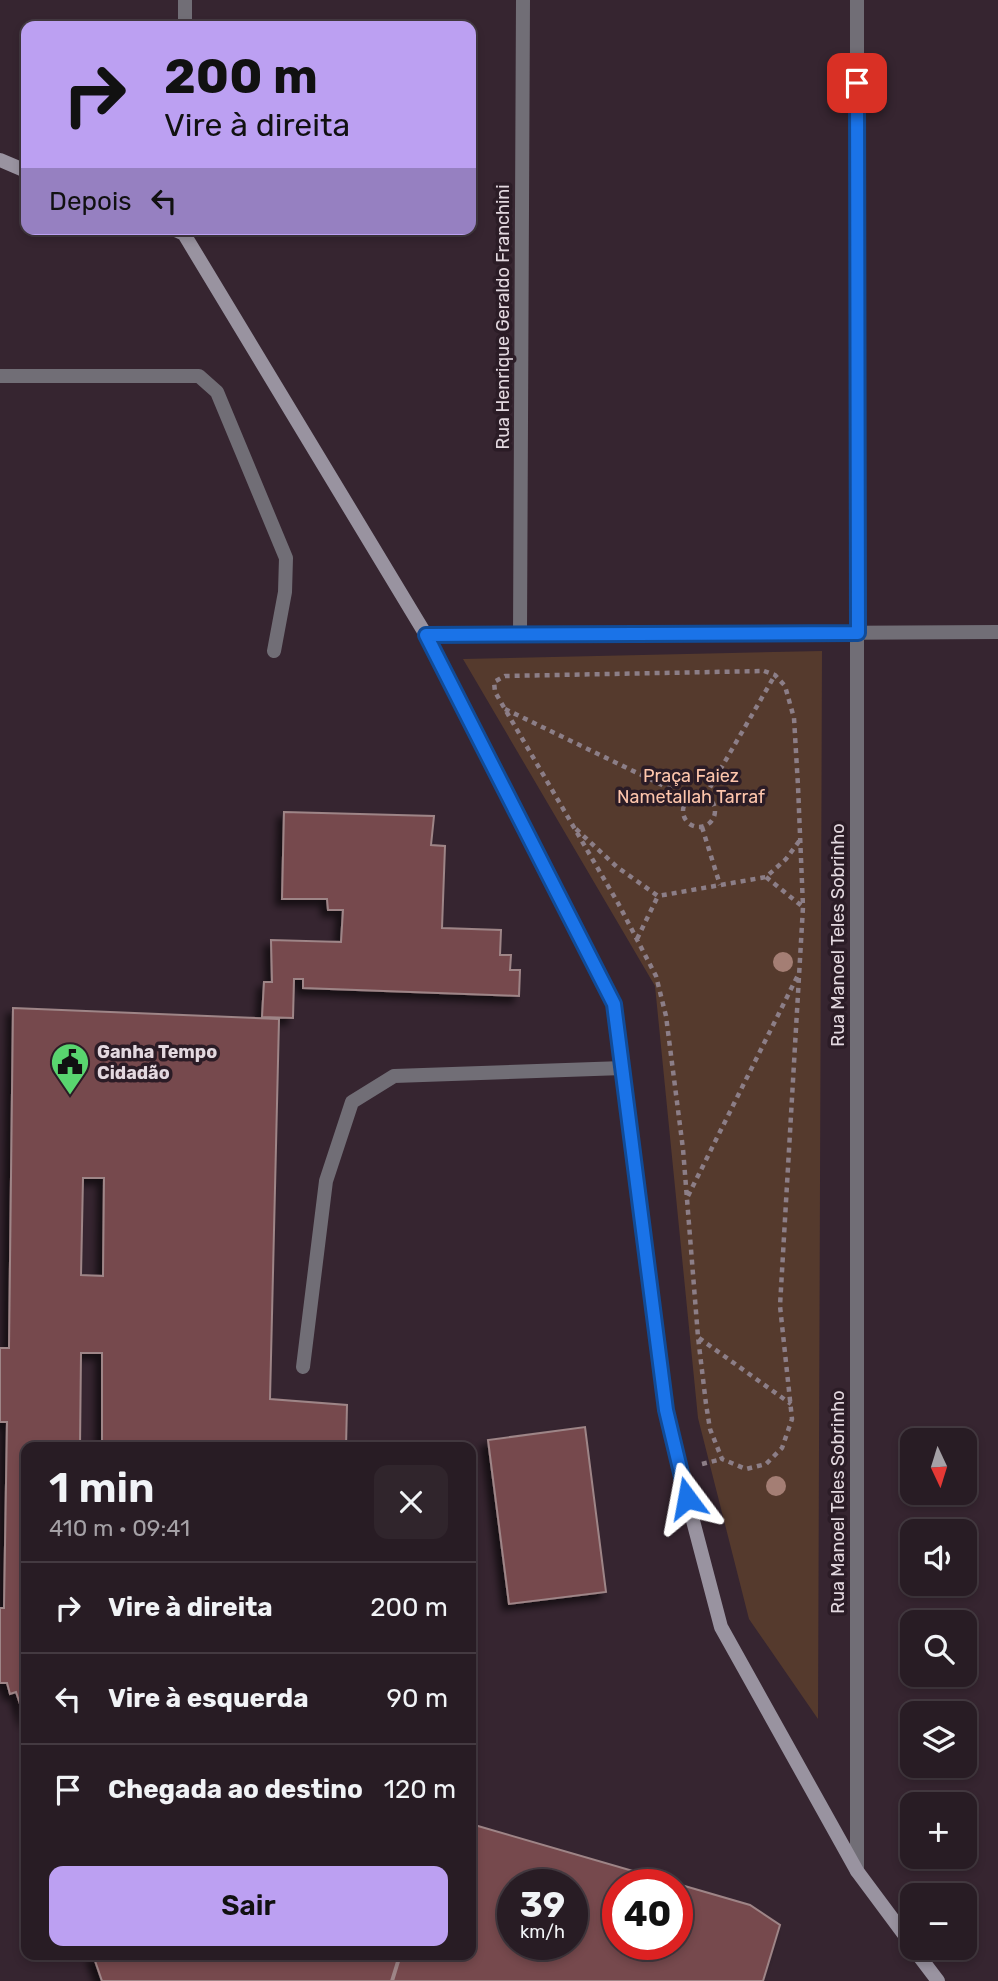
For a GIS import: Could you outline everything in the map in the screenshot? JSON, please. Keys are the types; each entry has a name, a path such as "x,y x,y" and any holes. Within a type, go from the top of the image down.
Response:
{"street":[{"path":"185,21 186,0"},
{"name":"Rua Henrique Geraldo Franchini","path":"520,634 523,0"},
{"name":"Rua Manoel Teles Sobrinho","path":"857,0 857,1871"},
{"path":"0,160 21,169"},
{"path":"182,235 426,635 614,1004 666,1410 721,1627 857,1871 900,1929"},
{"path":"0,376 199,376 217,392 286,558 285,592 274,651"},
{"path":"426,635 998,632"},
{"path":"303,1367 326,1181 352,1102 394,1076 622,1068"},
{"path":"923,1960 938,1981"}],"path":[{"path":"764,671 775,675 785,686 794,718 803,907 780,1306 792,1419 782,1448 766,1464 747,1469 722,1459 710,1429 698,1338 683,1149 666,1016 656,976 495,692 494,682 505,676 764,671"},
{"path":"705,796 775,675"},
{"path":"505,709 689,798"},
{"path":"696,795 711,800 715,807 715,816 710,823 702,827 686,820 685,805 689,798 696,795"},
{"path":"572,826 617,867 658,895 766,877 786,859 800,840"},
{"path":"702,827 720,885"},
{"path":"766,877 803,907"},
{"path":"637,939 658,895"},
{"path":"687,1199 800,971"},
{"path":"698,1338 791,1404"}],"green space":[{"name":"Praça Faiez Nametallah Tarraf","path":"822,651 818,1719 749,1619 698,1418 655,986 463,659"}],"building":[{"path":"284,812 434,816 431,845 445,846 442,928 501,930 500,955 511,955 510,970 520,970 519,996 303,988 303,979 294,979 293,1018 262,1017 264,982 272,982 271,940 341,942 343,910 328,910 327,899 282,899"},
{"path":"13,1008 279,1019 270,1399 347,1405 346,1442 102,1442 102,1353 81,1353 80,1442 21,1442 21,1707 16,1692 10,1694 7,1683 0,1683 7,1422 0,1422 0,1348 9,1348","holes":["83,1178 104,1178 103,1276 81,1275"]},
{"path":"585,1427 606,1592 509,1604 488,1440"},
{"path":"476,1825 626,1869 602,1869 602,1960 693,1960 693,1888 750,1905 780,1925 763,1981 393,1981 399,1960 476,1960"},
{"path":"95,1960 397,1960 391,1981 102,1981"}],"place":[{"name":"Ganha Tempo Cidadão","path":"70,1096"}],"route":[{"path":"687,1498 666,1410 614,1004 426,635 858,633 857,83"}]}
